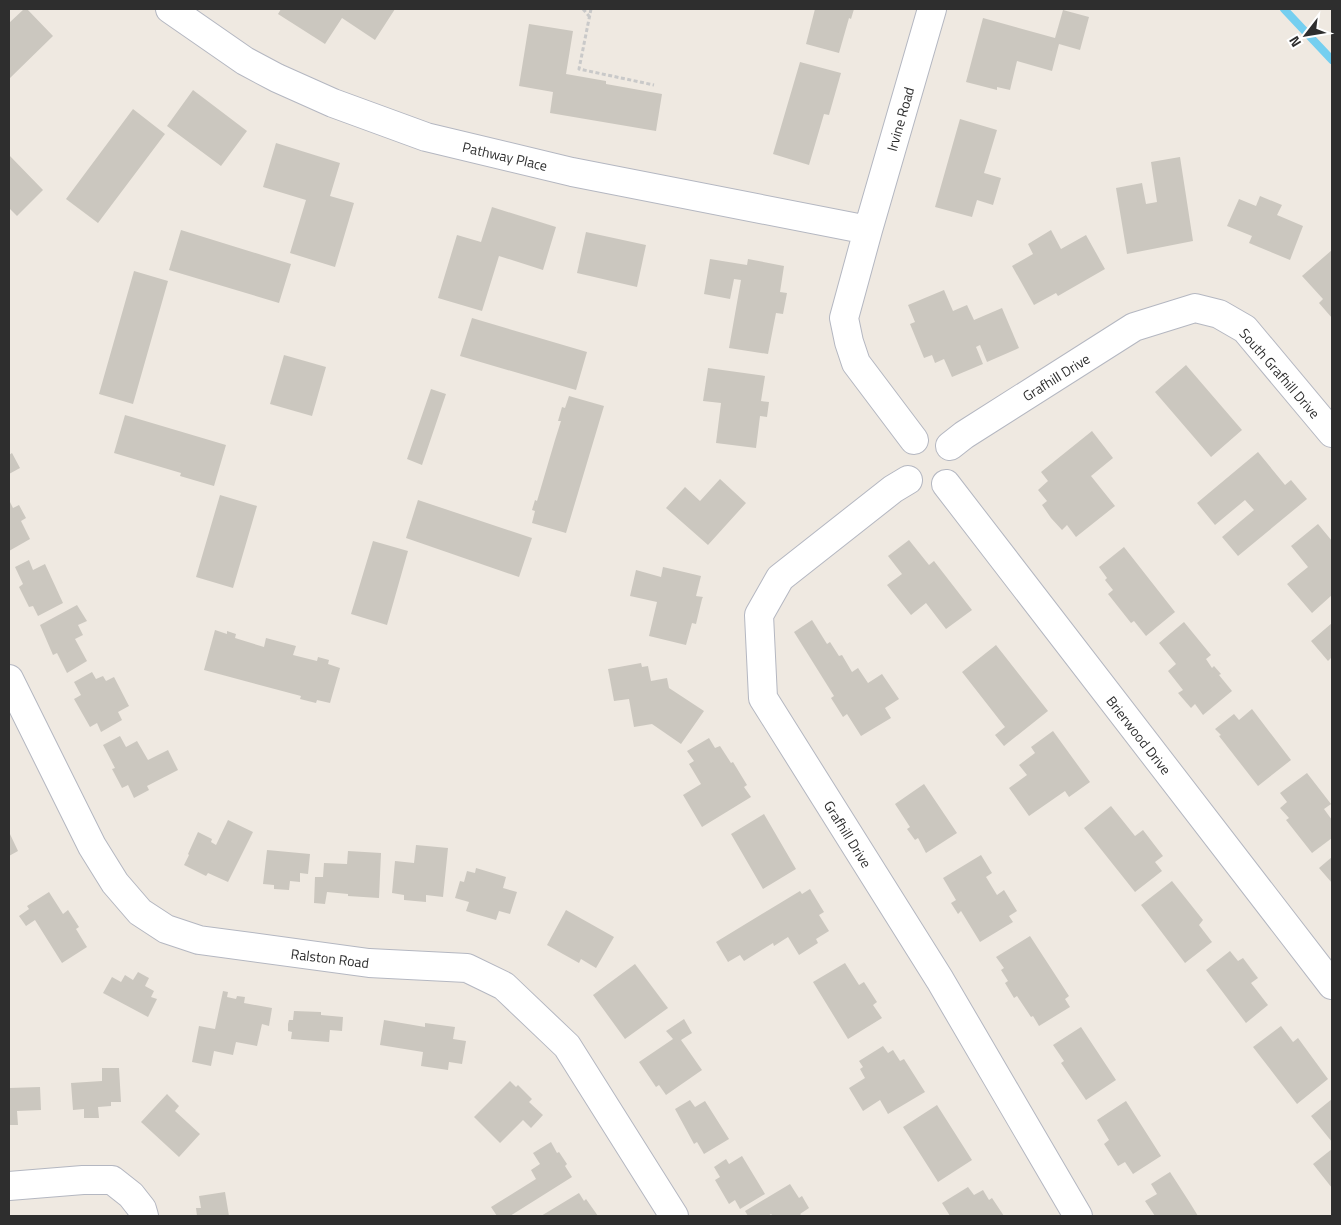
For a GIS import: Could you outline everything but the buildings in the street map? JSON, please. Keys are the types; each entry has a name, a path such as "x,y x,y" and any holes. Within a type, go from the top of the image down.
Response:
{"street":[{"name":"Pathway Place","path":"170,9 245,62 333,104 426,137 572,172 868,230"},
{"name":"Irvine Road","path":"914,440 856,363 844,318 932,9"},
{"name":"South Grafhill Drive","path":"1167,317 1195,308 1219,314 1244,329 1332,433"},
{"name":"Grafhill Drive","path":"950,446 964,435 1134,327 1167,317"},
{"path":"921,437 937,437 944,440 950,446 954,454 955,470 952,478 946,484 939,489 922,490 908,480 903,472 903,455 907,447 914,440 921,437"},
{"name":"Grafhill Drive","path":"908,480 780,578 759,615 763,698 940,980 1078,1216"},
{"name":"Brierwood Drive","path":"946,484 1332,985"},
{"name":"Ralston Road","path":"9,679 92,846 115,883 140,912 166,929 199,940 368,963 467,968 504,986 567,1046 674,1216"},
{"path":"9,1186 83,1180 112,1180 131,1195 142,1209 144,1216"}],"path":[{"path":"583,9 590,17"},
{"path":"591,9 578,69 654,85"}],"waterway":[{"path":"1284,9 1332,60"}]}
